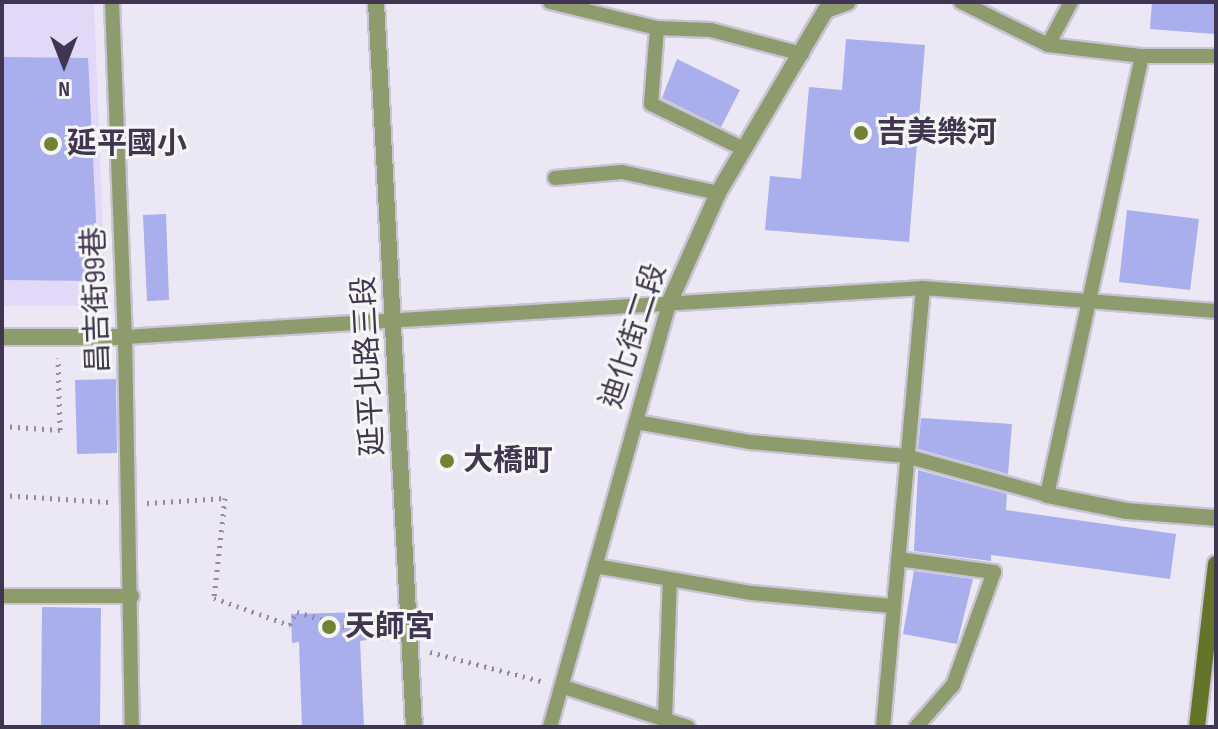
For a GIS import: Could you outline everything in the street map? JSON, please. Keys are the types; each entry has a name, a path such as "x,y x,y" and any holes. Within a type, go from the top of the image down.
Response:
{"main road":[{"path":"1197,727 1216,564"}],"street":[{"name":"延平北路三段","path":"376,2 414,727"},
{"name":"迪化街二段","path":"670,301 718,193 826,10 848,2"},
{"path":"2,337 125,337"},
{"path":"1047,495 1127,511 1216,518"}],"lane":[{"name":"昌吉街99巷","path":"112,2 130,504 132,727"},
{"path":"550,2 657,28 711,30 802,54"},
{"path":"961,2 1048,45 1142,56 1216,56"},
{"path":"1048,45 1071,2"},
{"path":"657,28 651,104 744,149"},
{"path":"636,422 750,442 906,456 1047,495 1085,304 1142,56"},
{"path":"555,178 622,172 718,193"},
{"path":"125,337 670,301 923,288 1085,304 1216,311"},
{"path":"883,727 891,606 923,288"},
{"name":"迪化街二段","path":"550,727 564,687 670,301"},
{"path":"898,559 994,572 953,685 916,727"},
{"path":"595,566 670,579 891,606"},
{"path":"665,719 670,579"},
{"path":"2,596 132,596"},
{"path":"564,687 688,727"}],"path":[{"path":"2,426 60,430 58,337"},
{"path":"2,495 130,504 225,498 214,598 290,625 297,612 410,647 564,687"}],"shaded area":[{"name":"延平國小","path":"2,2 94,2 105,287 89,305 2,306"}],"building":[{"path":"1152,2 1216,2 1214,34 1150,29"},
{"name":"吉美樂河","path":"846,39 925,45 909,242 765,230 770,176 801,179 809,87 842,90"},
{"name":"延平國小","path":"2,57 88,58 99,281 2,280"},
{"path":"677,59 740,90 721,127 662,98"},
{"path":"1127,210 1199,219 1190,290 1119,282"},
{"path":"166,214 169,300 147,301 143,215"},
{"path":"116,379 117,453 77,454 75,380"},
{"path":"921,418 1012,424 1008,474 918,449"},
{"path":"918,470 1007,494 1006,510 1176,534 1170,579 991,555 991,561 914,551"},
{"path":"914,571 973,579 957,644 903,634"},
{"path":"42,607 101,608 100,727 41,727"},
{"path":"366,612 367,640 360,641 364,727 302,727 299,642 292,643 291,614"}],"place":[{"name":"吉美樂河","path":"861,133"},
{"name":"延平國小","path":"51,144"},
{"name":"大橋町","path":"447,461"},
{"name":"天師宮","path":"329,627"}]}
